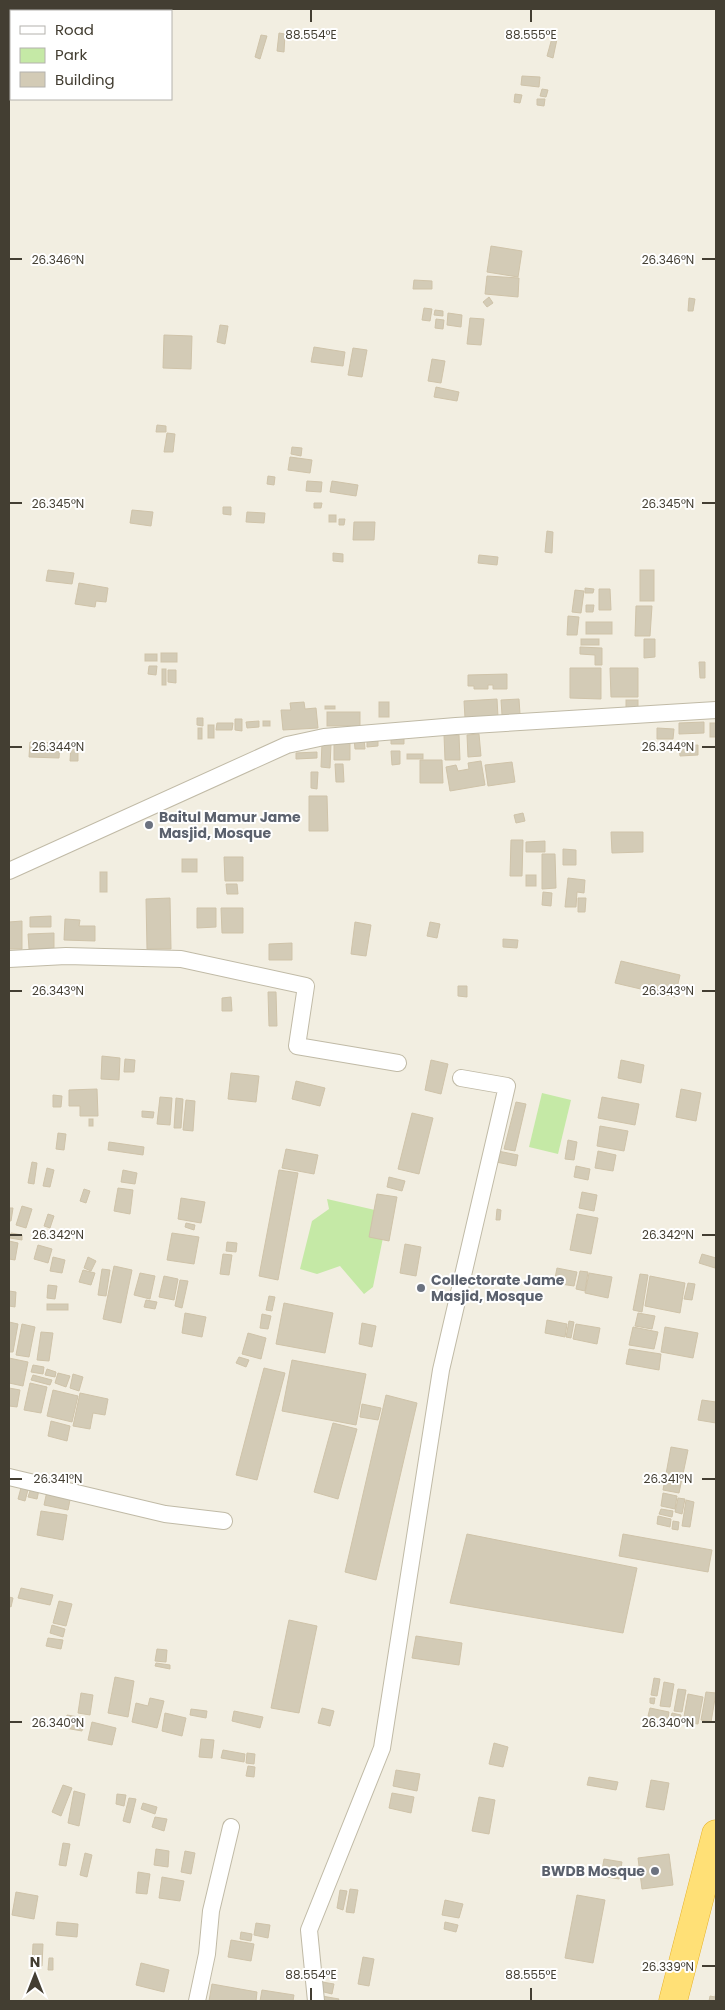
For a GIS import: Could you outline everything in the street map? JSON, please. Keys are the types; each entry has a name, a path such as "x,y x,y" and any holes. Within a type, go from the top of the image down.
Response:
{"highway":[{"path":"673,2001 708,1892 716,1834"}],"street":[{"path":"9,871 287,745 324,737 446,727 716,710"},
{"path":"9,959 66,956 181,959 306,986 297,1046 398,1063"},
{"path":"316,2001 309,1930 382,1748 441,1370 506,1086 461,1078"},
{"path":"9,1477 165,1514 224,1521"},
{"path":"197,2001 207,1954 211,1911 232,1827"}],"green space":[{"path":"542,1093 571,1100 558,1154 529,1147"},
{"path":"327,1199 388,1213 373,1287 364,1294 340,1266 317,1274 300,1269 312,1221 329,1209"}],"building":[{"path":"279,33 285,34 284,52 277,51"},
{"path":"261,35 267,36 260,59 255,57"},
{"path":"552,38 557,39 553,58 547,56"},
{"path":"522,76 540,77 539,87 521,85"},
{"path":"542,89 548,90 546,97 540,96"},
{"path":"515,94 522,95 520,103 514,102"},
{"path":"537,99 545,99 544,106 537,105"},
{"path":"491,246 522,251 518,277 487,272"},
{"path":"487,276 519,278 518,297 485,294"},
{"path":"414,280 432,281 432,289 413,289"},
{"path":"489,297 493,303 487,307 483,302"},
{"path":"689,298 695,299 693,311 688,311"},
{"path":"424,308 432,309 430,321 422,320"},
{"path":"435,310 443,311 443,316 434,315"},
{"path":"448,313 462,315 461,327 447,325"},
{"path":"470,318 484,319 481,345 467,344"},
{"path":"436,319 444,320 443,329 435,328"},
{"path":"220,325 228,326 225,344 217,342"},
{"path":"164,335 192,336 191,369 163,368"},
{"path":"314,347 345,352 343,366 311,362"},
{"path":"353,348 367,350 362,377 348,375"},
{"path":"432,359 445,361 441,383 428,381"},
{"path":"436,387 459,392 457,401 434,397"},
{"path":"157,425 166,426 166,432 156,432"},
{"path":"167,433 175,434 173,452 164,452"},
{"path":"292,447 302,448 301,456 291,454"},
{"path":"290,457 312,460 310,473 288,470"},
{"path":"268,476 275,477 274,485 267,484"},
{"path":"307,481 322,482 321,492 306,491"},
{"path":"332,481 358,485 356,496 330,492"},
{"path":"314,503 322,503 321,508 314,508"},
{"path":"223,507 231,507 231,515 223,514"},
{"path":"132,510 153,512 151,526 130,523"},
{"path":"247,512 265,513 264,523 246,522"},
{"path":"329,515 336,515 336,522 329,522"},
{"path":"339,519 345,519 344,525 339,525"},
{"path":"354,522 375,522 374,540 353,540"},
{"path":"547,531 553,532 552,553 545,552"},
{"path":"333,553 343,554 343,562 333,561"},
{"path":"479,555 498,557 497,565 478,563"},
{"path":"48,570 74,573 72,584 46,581"},
{"path":"640,570 654,570 654,601 640,601"},
{"path":"79,583 108,588 106,602 96,601 95,607 75,604"},
{"path":"585,588 594,589 593,593 585,593"},
{"path":"599,589 610,589 611,610 599,610"},
{"path":"575,590 584,591 581,613 572,612"},
{"path":"586,605 594,605 593,612 586,612"},
{"path":"636,606 652,606 650,636 635,636"},
{"path":"568,616 579,617 577,635 567,635"},
{"path":"586,622 612,622 612,634 586,634"},
{"path":"581,639 599,639 599,645 581,645"},
{"path":"644,639 655,639 655,657 644,658"},
{"path":"580,647 602,648 602,665 595,665 595,655 580,654"},
{"path":"161,653 177,653 177,662 161,662"},
{"path":"145,654 157,654 157,661 145,661"},
{"path":"699,662 705,662 705,678 700,678"},
{"path":"149,666 157,666 156,675 148,674"},
{"path":"570,668 601,668 601,699 570,698"},
{"path":"610,668 638,668 638,697 611,697"},
{"path":"162,669 166,669 166,685 162,685"},
{"path":"168,670 176,670 176,683 168,682"},
{"path":"507,674 507,689 493,689 493,685 488,685 488,689 474,689 474,686 468,686 468,675"},
{"path":"497,699 498,717 465,718 464,701"},
{"path":"519,699 520,714 502,715 501,700"},
{"path":"626,700 638,700 638,708 626,708"},
{"path":"304,702 305,709 316,708 318,728 283,730 281,710 291,710 290,703"},
{"path":"379,702 389,702 389,717 379,717"},
{"path":"325,706 335,706 335,709 325,709"},
{"path":"327,712 360,712 360,726 327,726"},
{"path":"197,718 203,718 203,726 197,725"},
{"path":"235,719 242,719 242,731 235,730"},
{"path":"259,721 259,727 247,728 246,722"},
{"path":"263,721 270,721 270,726 263,726"},
{"path":"704,722 704,733 679,734 679,723"},
{"path":"217,723 233,723 232,730 216,730"},
{"path":"710,723 716,723 716,737 710,737"},
{"path":"208,725 214,725 214,738 208,738"},
{"path":"198,728 202,728 202,739 198,739"},
{"path":"657,728 674,729 673,739 657,739"},
{"path":"479,734 481,756 468,757 467,735"},
{"path":"404,735 404,744 391,744 391,736"},
{"path":"444,735 459,735 460,760 445,760"},
{"path":"354,739 364,739 365,749 355,749"},
{"path":"367,739 378,739 378,746 367,747"},
{"path":"350,741 350,760 334,760 334,742"},
{"path":"30,742 60,743 59,758 29,757"},
{"path":"322,743 331,744 330,768 321,767"},
{"path":"71,745 78,745 78,761 70,761"},
{"path":"698,745 698,755 680,756 679,746"},
{"path":"391,751 400,751 400,764 392,765"},
{"path":"317,752 317,758 296,759 296,753"},
{"path":"407,754 423,754 423,759 407,759"},
{"path":"420,760 442,760 443,783 420,783"},
{"path":"481,761 485,785 450,791 446,767 456,765 458,771 469,769 468,763"},
{"path":"512,762 515,782 488,786 485,765"},
{"path":"335,764 343,764 344,782 336,782"},
{"path":"311,772 318,772 317,789 311,788"},
{"path":"309,796 327,796 328,831 309,831"},
{"path":"523,813 525,821 516,823 514,815"},
{"path":"611,832 643,832 643,852 612,853"},
{"path":"511,840 523,840 522,876 510,876"},
{"path":"545,841 545,852 526,852 526,842"},
{"path":"563,849 576,850 576,865 563,865"},
{"path":"542,854 555,854 556,888 542,889"},
{"path":"224,857 243,857 243,881 225,881"},
{"path":"182,859 197,859 197,872 182,872"},
{"path":"100,872 107,872 107,892 100,892"},
{"path":"526,875 536,875 536,886 526,886"},
{"path":"568,878 585,880 584,893 577,892 576,907 565,907"},
{"path":"226,884 237,884 238,894 227,894"},
{"path":"543,892 552,893 551,906 542,905"},
{"path":"170,898 171,949 147,949 146,899"},
{"path":"578,898 586,898 585,912 578,912"},
{"path":"197,908 216,908 216,927 197,928"},
{"path":"221,908 243,908 243,933 222,933"},
{"path":"51,916 51,927 30,927 30,917"},
{"path":"65,919 80,920 79,926 95,926 95,941 64,940"},
{"path":"22,921 22,949 9,949 9,922"},
{"path":"355,922 371,925 366,956 351,954"},
{"path":"430,922 440,924 437,938 427,936"},
{"path":"54,933 54,948 29,949 28,934"},
{"path":"503,939 518,940 517,948 503,947"},
{"path":"292,943 292,960 269,960 269,944"},
{"path":"621,961 680,975 675,997 615,983"},
{"path":"458,986 467,986 467,997 458,996"},
{"path":"268,992 276,992 277,1026 269,1026"},
{"path":"231,997 232,1011 222,1011 222,998"},
{"path":"102,1056 120,1058 119,1080 101,1079"},
{"path":"125,1059 135,1060 134,1072 124,1072"},
{"path":"431,1060 448,1064 441,1094 425,1090"},
{"path":"621,1060 644,1065 641,1083 618,1078"},
{"path":"231,1073 259,1076 256,1102 228,1099"},
{"path":"296,1081 325,1088 320,1106 292,1099"},
{"path":"97,1089 98,1116 80,1116 80,1106 69,1106 69,1090"},
{"path":"681,1089 701,1093 696,1121 676,1117"},
{"path":"53,1095 62,1096 61,1107 53,1107"},
{"path":"160,1097 172,1098 170,1125 157,1124"},
{"path":"602,1097 639,1104 635,1125 598,1118"},
{"path":"176,1098 183,1099 181,1128 174,1128"},
{"path":"186,1100 195,1101 193,1131 183,1130"},
{"path":"516,1102 526,1104 515,1151 504,1149"},
{"path":"142,1111 154,1112 153,1118 142,1117"},
{"path":"412,1113 433,1118 419,1174 398,1169"},
{"path":"89,1119 93,1119 93,1126 89,1126"},
{"path":"600,1126 628,1131 624,1151 597,1146"},
{"path":"58,1133 66,1134 64,1150 56,1149"},
{"path":"568,1140 577,1142 574,1160 565,1159"},
{"path":"109,1142 144,1147 143,1155 108,1150"},
{"path":"286,1149 318,1155 314,1174 282,1168"},
{"path":"498,1151 518,1155 516,1166 496,1162"},
{"path":"598,1151 616,1155 613,1171 595,1168"},
{"path":"32,1162 37,1163 34,1184 28,1183"},
{"path":"576,1166 590,1169 588,1180 574,1177"},
{"path":"47,1168 54,1170 50,1187 43,1186"},
{"path":"123,1170 137,1173 135,1184 121,1182"},
{"path":"279,1170 298,1173 278,1280 259,1276"},
{"path":"389,1177 405,1181 402,1191 387,1187"},
{"path":"118,1188 133,1190 130,1214 114,1211"},
{"path":"84,1189 90,1191 86,1203 80,1201"},
{"path":"582,1192 597,1195 594,1211 579,1208"},
{"path":"377,1194 397,1197 389,1241 369,1237"},
{"path":"181,1198 205,1202 201,1223 178,1219"},
{"path":"22,1206 32,1209 26,1228 16,1225"},
{"path":"9,1208 13,1208 11,1221 9,1221"},
{"path":"497,1209 501,1210 500,1220 496,1220"},
{"path":"48,1214 54,1216 50,1228 44,1226"},
{"path":"577,1214 598,1218 591,1254 570,1250"},
{"path":"186,1223 195,1225 194,1230 185,1227"},
{"path":"11,1233 22,1235 22,1240 10,1238"},
{"path":"172,1233 199,1237 194,1264 167,1260"},
{"path":"9,1241 18,1243 15,1260 9,1259"},
{"path":"227,1242 237,1243 236,1252 226,1251"},
{"path":"405,1244 421,1247 416,1276 400,1273"},
{"path":"38,1245 52,1249 48,1263 34,1259"},
{"path":"223,1254 232,1255 229,1275 220,1274"},
{"path":"702,1254 716,1258 715,1268 699,1263"},
{"path":"53,1257 65,1260 62,1273 50,1271"},
{"path":"88,1257 96,1261 91,1271 84,1268"},
{"path":"114,1266 132,1270 121,1323 103,1319"},
{"path":"557,1268 577,1272 574,1286 554,1283"},
{"path":"102,1269 110,1270 106,1296 98,1295"},
{"path":"83,1270 95,1273 91,1285 79,1282"},
{"path":"580,1271 588,1272 585,1291 576,1289"},
{"path":"140,1273 155,1276 150,1299 134,1295"},
{"path":"589,1273 612,1277 608,1298 585,1293"},
{"path":"640,1274 648,1275 642,1312 633,1310"},
{"path":"164,1276 178,1279 174,1300 159,1297"},
{"path":"650,1276 685,1283 680,1313 645,1306"},
{"path":"180,1280 188,1281 182,1308 175,1306"},
{"path":"688,1283 695,1284 692,1300 684,1299"},
{"path":"48,1285 57,1286 55,1299 47,1298"},
{"path":"9,1291 16,1292 15,1307 9,1306"},
{"path":"269,1296 275,1297 272,1311 266,1310"},
{"path":"146,1300 157,1302 155,1309 144,1307"},
{"path":"284,1303 333,1313 325,1353 276,1344"},
{"path":"47,1304 68,1304 68,1310 47,1310"},
{"path":"185,1313 206,1317 202,1337 182,1333"},
{"path":"638,1313 655,1316 652,1329 635,1326"},
{"path":"262,1314 271,1316 268,1329 260,1328"},
{"path":"547,1320 567,1324 565,1337 545,1333"},
{"path":"569,1321 574,1322 571,1338 566,1337"},
{"path":"9,1322 18,1324 13,1352 9,1352"},
{"path":"362,1323 376,1326 372,1347 359,1344"},
{"path":"22,1324 35,1327 29,1357 16,1355"},
{"path":"576,1324 600,1328 597,1344 573,1339"},
{"path":"633,1327 658,1332 654,1349 629,1345"},
{"path":"665,1327 698,1333 693,1358 661,1352"},
{"path":"41,1332 53,1333 49,1361 37,1360"},
{"path":"248,1333 266,1338 261,1359 242,1354"},
{"path":"629,1349 661,1354 659,1370 626,1364"},
{"path":"239,1357 249,1360 246,1367 236,1363"},
{"path":"9,1358 28,1362 23,1386 9,1383"},
{"path":"292,1360 366,1374 356,1425 282,1411"},
{"path":"33,1365 44,1367 43,1374 31,1372"},
{"path":"264,1368 285,1373 257,1480 236,1475"},
{"path":"47,1369 56,1372 55,1377 45,1375"},
{"path":"58,1373 70,1376 66,1387 55,1383"},
{"path":"73,1374 83,1377 79,1391 70,1388"},
{"path":"33,1375 52,1380 50,1385 31,1380"},
{"path":"30,1383 47,1387 41,1413 24,1410"},
{"path":"9,1388 20,1390 17,1407 9,1406"},
{"path":"53,1390 78,1396 72,1422 47,1416"},
{"path":"80,1393 108,1399 105,1415 93,1413 90,1429 73,1426"},
{"path":"386,1395 417,1403 376,1580 345,1572"},
{"path":"702,1400 716,1402 716,1423 698,1420"},
{"path":"362,1404 381,1408 378,1420 360,1417"},
{"path":"51,1421 70,1426 67,1441 48,1436"},
{"path":"333,1423 357,1429 338,1499 314,1492"},
{"path":"671,1447 688,1450 679,1493 663,1490"},
{"path":"22,1484 29,1486 25,1501 18,1499"},
{"path":"31,1488 39,1490 37,1499 28,1497"},
{"path":"47,1491 71,1495 68,1510 44,1505"},
{"path":"663,1493 677,1496 675,1509 661,1506"},
{"path":"678,1498 685,1499 682,1514 675,1512"},
{"path":"686,1500 694,1502 690,1527 682,1526"},
{"path":"661,1509 673,1511 672,1517 659,1514"},
{"path":"41,1511 67,1515 63,1540 37,1535"},
{"path":"658,1516 671,1519 670,1527 657,1524"},
{"path":"673,1521 679,1522 678,1530 672,1529"},
{"path":"467,1534 637,1568 623,1633 450,1603"},
{"path":"623,1534 712,1550 708,1572 619,1556"},
{"path":"21,1588 53,1595 50,1605 18,1598"},
{"path":"9,1597 13,1598 11,1607 9,1606"},
{"path":"59,1601 72,1604 66,1626 53,1623"},
{"path":"289,1620 317,1626 299,1713 271,1708"},
{"path":"52,1625 65,1629 63,1637 50,1633"},
{"path":"416,1636 462,1643 459,1665 412,1658"},
{"path":"48,1638 63,1640 61,1649 46,1646"},
{"path":"157,1649 167,1650 166,1662 155,1661"},
{"path":"156,1663 170,1665 170,1669 155,1666"},
{"path":"115,1677 134,1681 128,1717 108,1713"},
{"path":"654,1678 660,1679 657,1696 651,1695"},
{"path":"664,1682 674,1684 670,1707 660,1706"},
{"path":"678,1689 686,1690 682,1712 674,1711"},
{"path":"706,1692 716,1693 711,1722 701,1720"},
{"path":"81,1693 93,1695 90,1715 78,1713"},
{"path":"688,1694 703,1697 698,1724 683,1722"},
{"path":"150,1698 164,1701 157,1728 132,1722 136,1703 148,1706"},
{"path":"650,1698 655,1698 654,1704 650,1703"},
{"path":"322,1708 334,1711 330,1726 318,1723"},
{"path":"650,1708 669,1712 668,1719 648,1716"},
{"path":"191,1709 207,1711 206,1718 190,1715"},
{"path":"234,1711 263,1717 260,1728 232,1721"},
{"path":"165,1713 186,1718 182,1736 162,1731"},
{"path":"672,1713 681,1715 680,1723 670,1721"},
{"path":"67,1715 84,1718 82,1731 65,1728"},
{"path":"92,1722 116,1728 112,1745 88,1740"},
{"path":"201,1739 214,1740 212,1758 199,1757"},
{"path":"494,1743 508,1747 503,1767 489,1764"},
{"path":"223,1750 245,1754 244,1762 221,1758"},
{"path":"247,1753 255,1754 254,1764 246,1763"},
{"path":"248,1766 255,1767 254,1777 246,1776"},
{"path":"396,1770 420,1774 417,1791 393,1786"},
{"path":"589,1777 618,1782 616,1790 587,1785"},
{"path":"651,1780 669,1783 664,1810 646,1807"},
{"path":"63,1785 72,1788 61,1816 52,1812"},
{"path":"74,1791 85,1794 79,1826 68,1823"},
{"path":"392,1793 414,1797 411,1813 389,1808"},
{"path":"117,1794 126,1795 124,1806 116,1804"},
{"path":"479,1797 495,1800 489,1834 472,1831"},
{"path":"129,1798 136,1799 130,1823 123,1821"},
{"path":"143,1803 157,1807 155,1814 141,1809"},
{"path":"155,1817 167,1819 164,1831 152,1827"},
{"path":"63,1843 70,1844 66,1866 59,1865"},
{"path":"156,1849 169,1851 168,1867 154,1865"},
{"path":"185,1851 195,1853 191,1874 181,1872"},
{"path":"85,1853 92,1855 87,1877 80,1875"},
{"name":"BWDB Mosque","path":"669,1854 673,1885 642,1889 638,1858"},
{"path":"604,1859 622,1862 619,1879 601,1876"},
{"path":"138,1872 150,1874 147,1894 136,1893"},
{"path":"162,1877 184,1881 180,1901 159,1898"},
{"path":"350,1889 358,1890 354,1913 346,1912"},
{"path":"340,1890 347,1891 343,1910 337,1908"},
{"path":"16,1892 38,1896 34,1919 12,1915"},
{"path":"577,1895 605,1900 593,1963 565,1958"},
{"path":"445,1900 463,1904 459,1918 442,1915"},
{"path":"57,1922 78,1924 77,1937 56,1935"},
{"path":"445,1922 458,1925 456,1932 444,1929"},
{"path":"256,1923 270,1925 268,1938 254,1935"},
{"path":"241,1932 252,1934 251,1941 240,1939"},
{"path":"231,1940 254,1944 251,1961 228,1957"},
{"path":"33,1944 43,1944 42,1966 32,1965"},
{"path":"363,1957 374,1959 369,1986 358,1984"},
{"path":"49,1958 53,1958 53,1970 48,1970"},
{"path":"141,1963 169,1970 164,1992 136,1985"},
{"path":"322,1982 334,1984 332,1994 320,1991"},
{"path":"212,1984 257,1992 256,2001 209,2001"},
{"path":"262,1990 294,1995 293,2001 260,2001"},
{"path":"716,1991 716,2001 709,2001 710,1996 715,1997"},
{"path":"322,1996 339,1999 338,2001 321,2001"}],"place":[{"name":"Baitul Mamur Jame Masjid, Mosque","path":"149,825"},
{"name":"Collectorate Jame Masjid, Mosque","path":"421,1288"},
{"name":"BWDB Mosque","path":"655,1871"}]}
